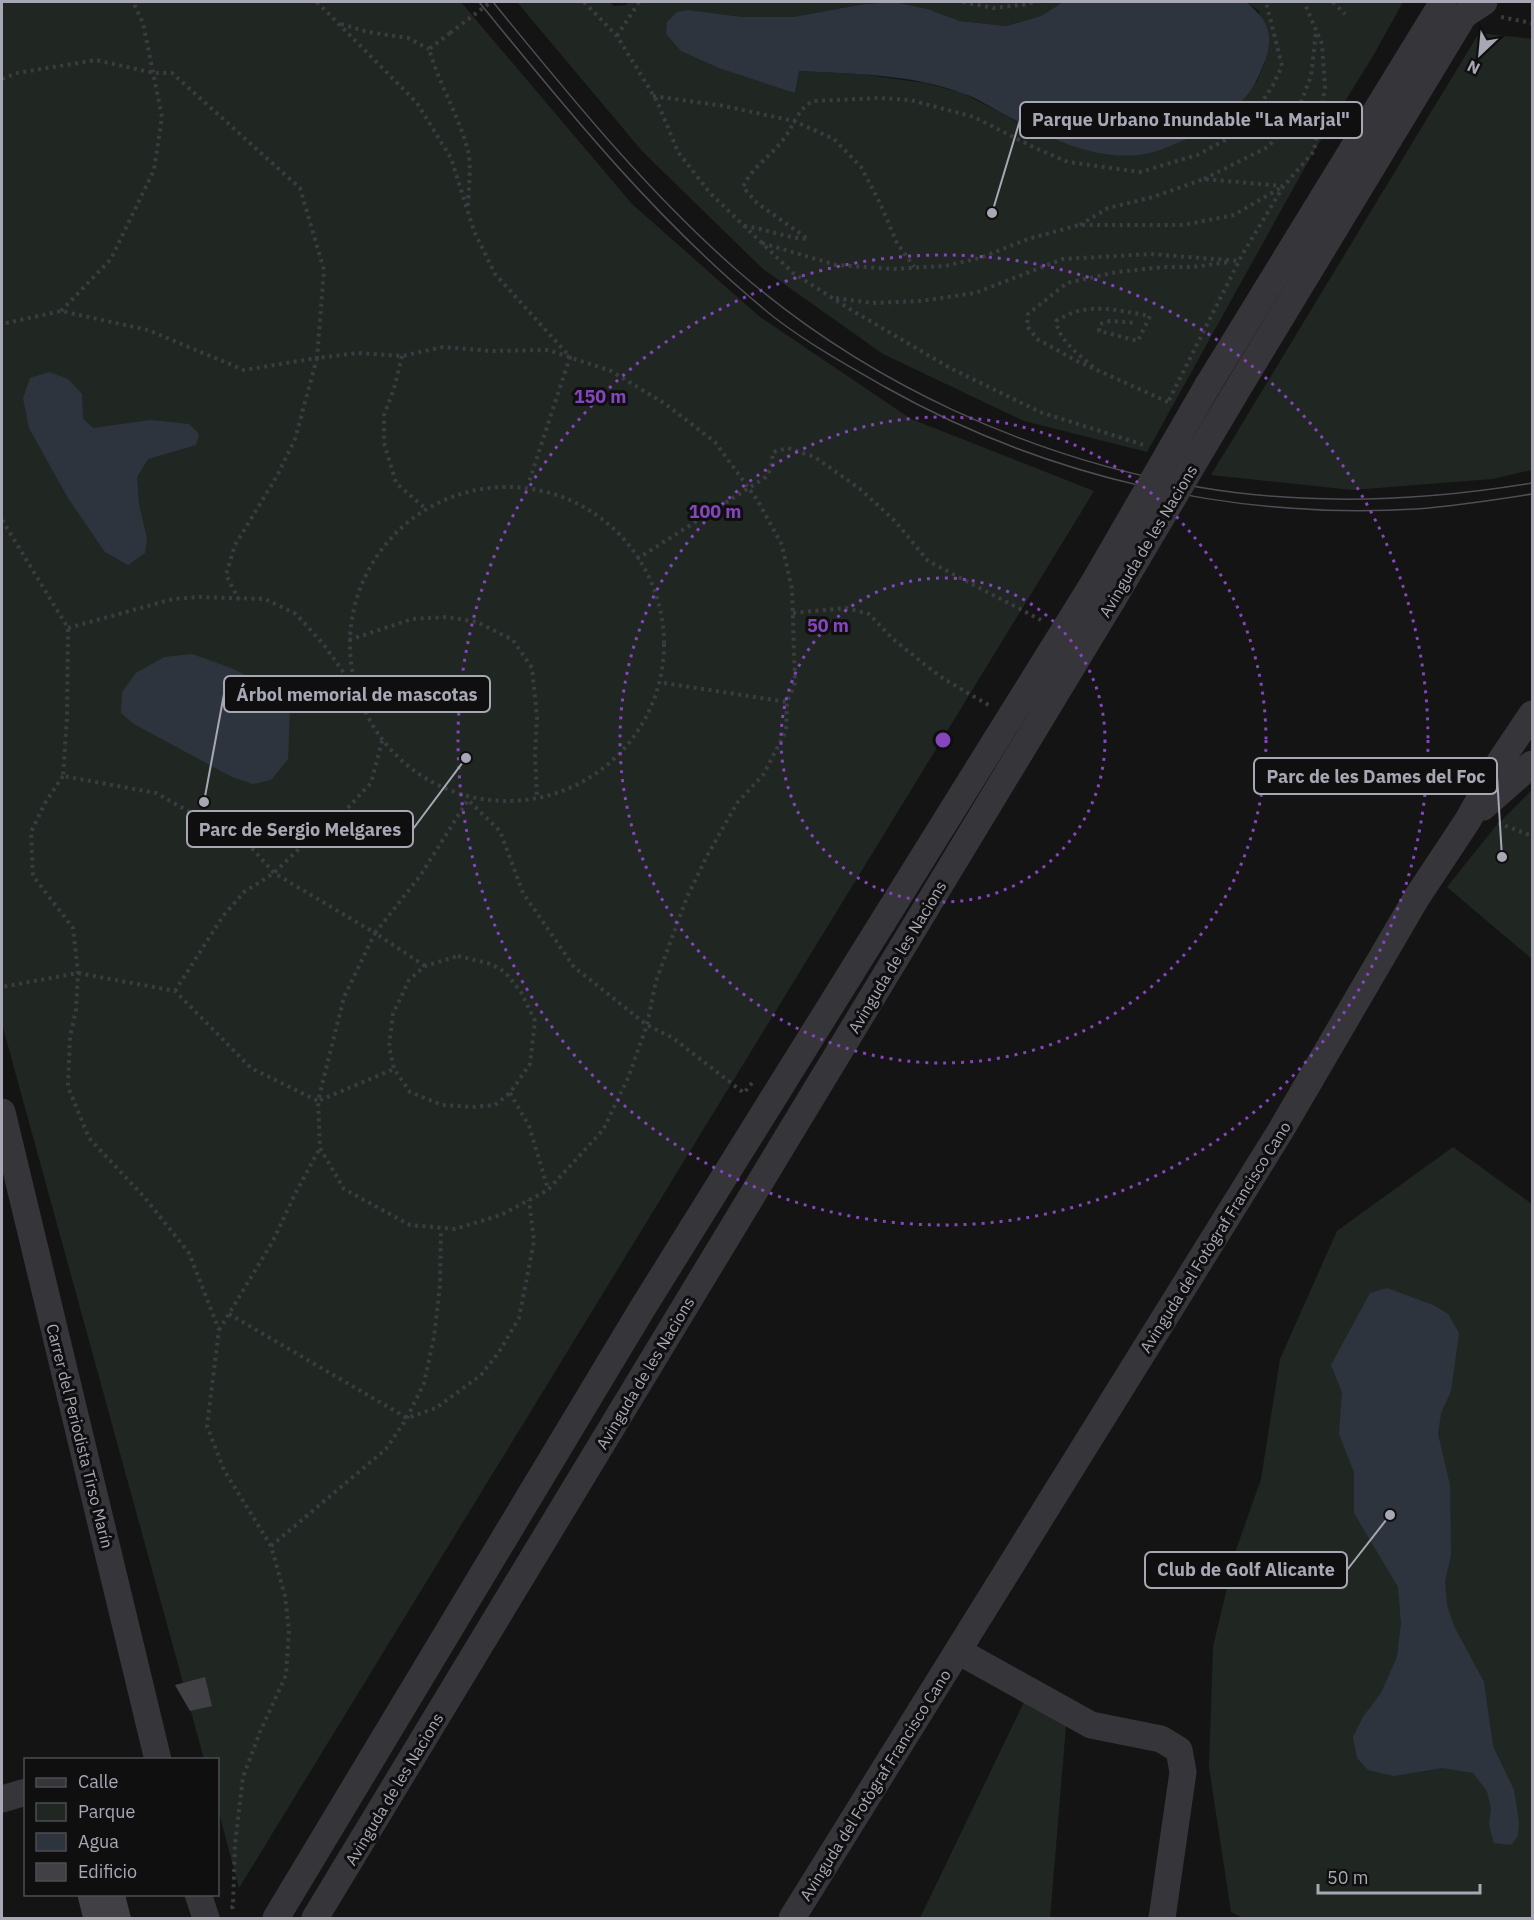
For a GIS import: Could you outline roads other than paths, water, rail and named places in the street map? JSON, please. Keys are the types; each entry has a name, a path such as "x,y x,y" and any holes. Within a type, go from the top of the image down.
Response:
{"street":[{"name":"Avinguda de les Nacions","path":"315,1918 1103,591 1208,385 1443,2"},
{"name":"Avinguda de les Nacions","path":"276,1918 642,1309 1103,591 1234,395 1464,15 1484,2"},
{"name":"Avinguda del Fotògraf Francisco Cano","path":"1480,820 1501,759 1533,714"},
{"name":"Avinguda del Fotògraf Francisco Cano","path":"792,1918 1281,1130 1417,897 1480,820 1533,764"},
{"name":"Carrer del Periodista Tirso Marín","path":"2,1112 152,1758"},
{"name":"Avinguda del Fotògraf Francisco Cano","path":"958,1651 1091,1725 1161,1739 1179,1750 1183,1772 1162,1918"},
{"path":"2,1799 24,1793"},
{"path":"199,1896 206,1918"}],"water":[{"path":"895,2 928,9 960,21 1006,26 1041,16 1063,2 1246,2 1262,18 1266,26 1269,34 1268,52 1255,84 1241,103 1223,119 1192,137 1165,148 1149,153 1112,155 1075,147 1040,133 968,95 923,82 861,74 799,71 795,93 719,68 681,51 666,34 667,22 677,12 689,10 743,17 793,17 864,4"},
{"path":"49,372 68,379 82,394 83,419 93,428 151,420 189,424 199,434 196,445 148,459 137,477 139,505 147,538 145,553 128,565 105,552 68,498 29,428 23,398 30,378"},
{"path":"192,654 231,668 268,686 290,709 288,759 271,780 253,784 232,777 134,724 121,713 122,692 136,673 164,657"},
{"path":"1387,1288 1433,1305 1448,1314 1459,1333 1451,1391 1441,1413 1438,1434 1450,1485 1451,1555 1445,1581 1447,1605 1454,1626 1484,1682 1493,1746 1514,1790 1519,1822 1518,1836 1511,1845 1494,1843 1489,1825 1491,1809 1487,1791 1473,1773 1442,1768 1394,1776 1368,1770 1357,1758 1353,1737 1363,1717 1381,1693 1397,1657 1401,1624 1398,1587 1354,1513 1354,1472 1339,1434 1342,1392 1331,1365 1370,1293"}],"tram line":[{"path":"479,2 619,168 656,208 734,283 775,318 815,346 946,419 1010,446 1075,468 1142,486 1209,499 1278,507 1347,511 1431,508 1532,494"},
{"path":"493,2 610,142 673,209 739,272 789,312 842,349 897,382 954,411 1013,436 1074,457 1136,474 1239,493 1281,497 1365,499 1449,494 1532,483"}],"place":[{"name":"Parque Urbano Inundable \"La Marjal\"","path":"992,213"},
{"name":"Parc de Sergio Melgares","path":"466,758"},
{"name":"Árbol memorial de mascotas","path":"204,802"},
{"name":"Parc de les Dames del Foc","path":"1502,857"},
{"name":"Club de Golf Alicante","path":"1390,1515"}]}
